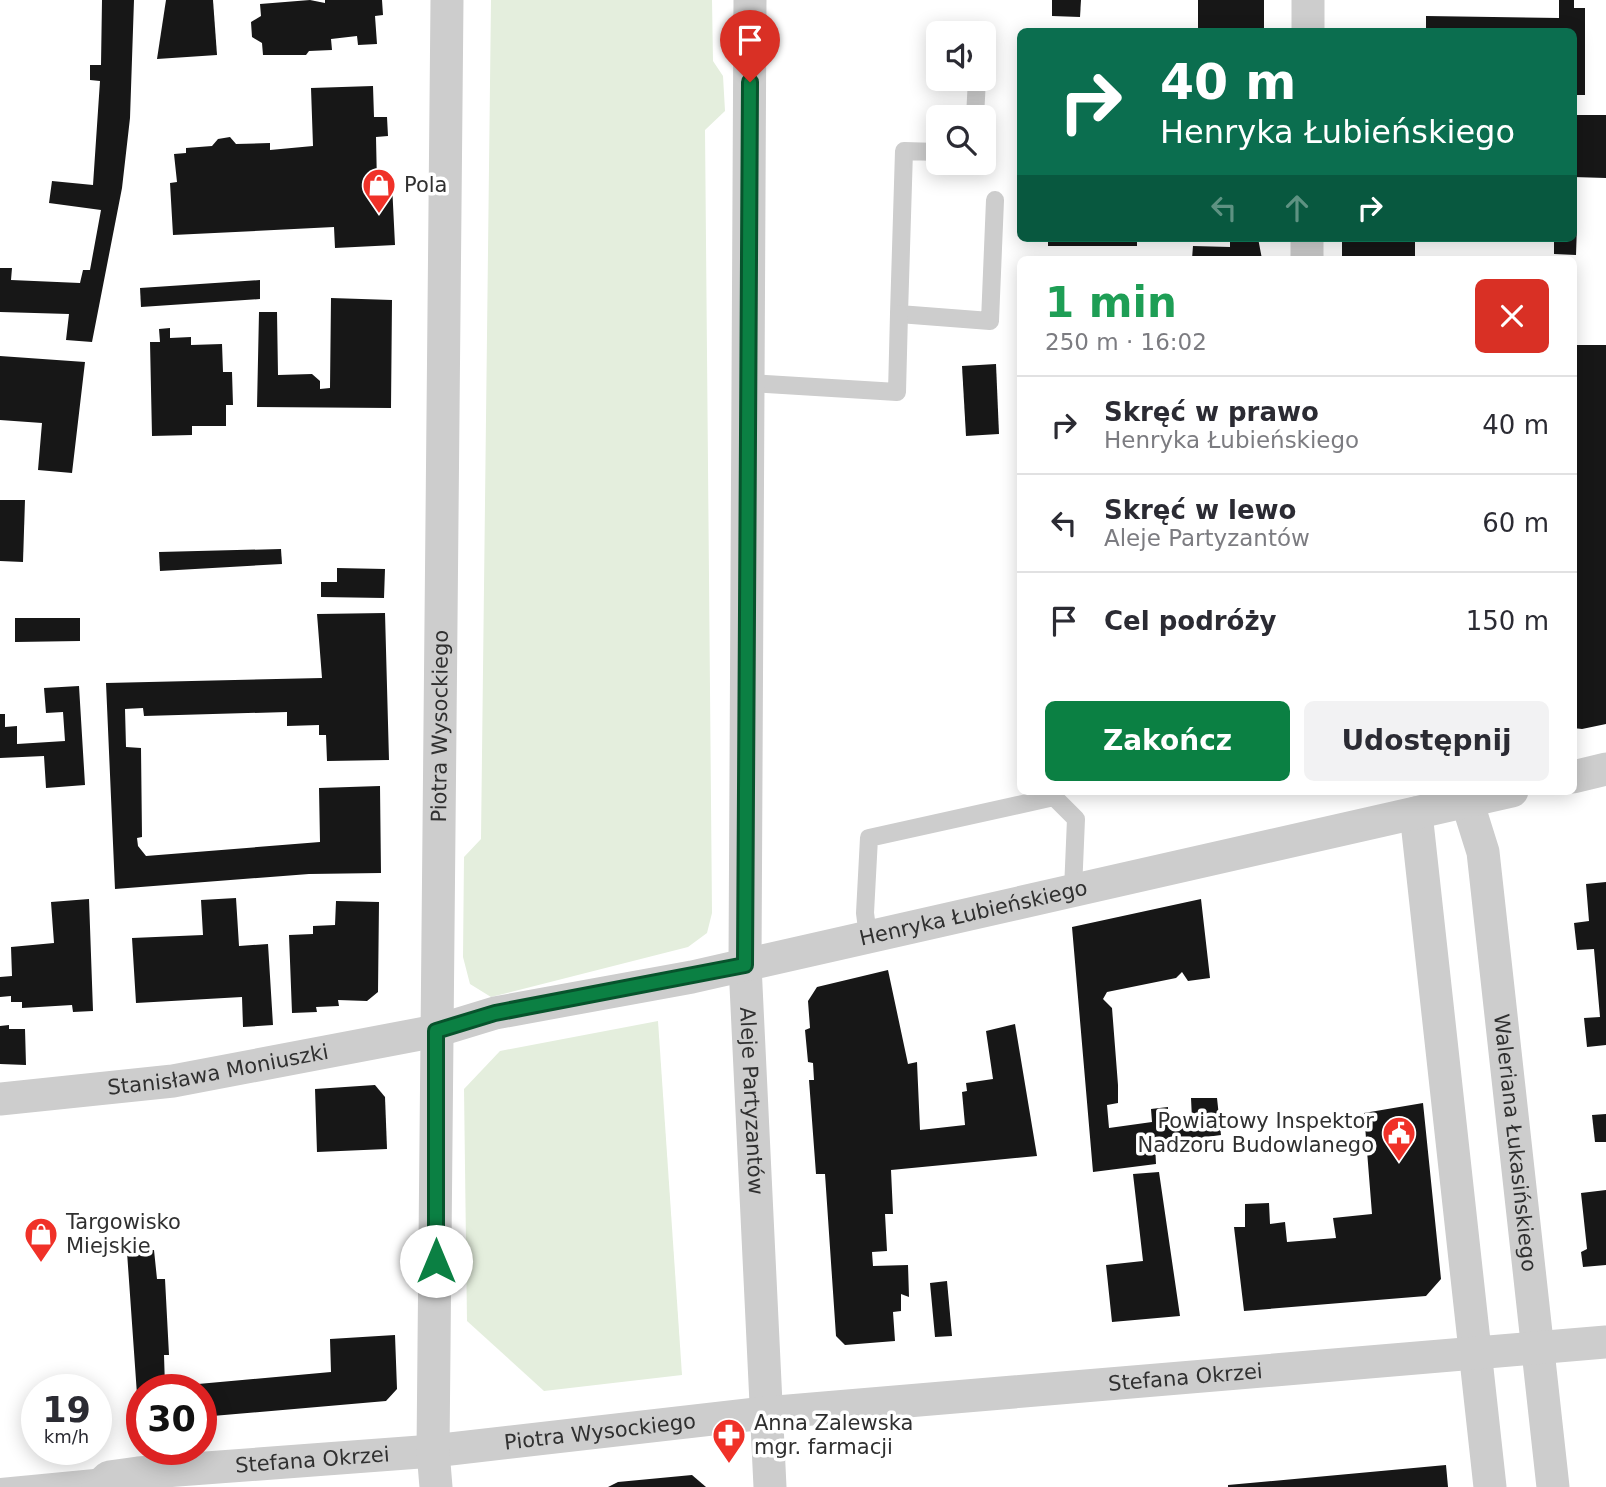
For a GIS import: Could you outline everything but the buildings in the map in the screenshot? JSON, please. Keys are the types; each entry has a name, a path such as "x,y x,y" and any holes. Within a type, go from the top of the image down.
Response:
{"street":[{"name":"Piotra Wysockiego","path":"436,1487 433,1451 436,1031 447,0"},
{"name":"Aleje Partyzantów","path":"750,0 745,965 770,1487"},
{"path":"1308,0 1308,28"},
{"path":"1577,776 1606,769"},
{"name":"Henryka Łubieńskiego","path":"436,1031 495,1013 745,965 1494,795"},
{"name":"Waleriana Łukasińskiego","path":"1467,801 1483,852 1553,1487"},
{"path":"1416,813 1490,1487"},
{"name":"Stanisława Moniuszki","path":"0,1100 173,1081 436,1031"},
{"name":"Stefana Okrzei","path":"765,1413 1606,1342"},
{"name":"Piotra Wysockiego","path":"433,1451 765,1413"},
{"name":"Stefana Okrzei","path":"103,1482 433,1451"}],"lane":[{"path":"748,383 897,392 904,151 926,152"},
{"path":"899,314 990,321 995,200"},
{"path":"868,936 865,913 869,838 1054,797 1076,819 1073,890"},
{"path":"0,1487 103,1482"}],"green space":[{"path":"491,0 712,0 713,61 723,76 725,111 705,130 712,913 707,933 688,947 491,997 470,984 463,957 464,857 481,839"},
{"path":"658,1021 682,1375 544,1391 467,1321 464,1089 500,1051"}],"place":[{"name":"Pola","path":"379,215"},
{"name":"Powiatowy Inspektor Nadzoru Budowlanego","path":"1399,1163"},
{"name":"Targowisko Miejskie","path":"41,1264"},
{"name":"Anna Zalewska mgr. farmacji","path":"729,1465"}],"route":[{"path":"436,1261 436,1031 495,1013 745,965 750,82"}]}
